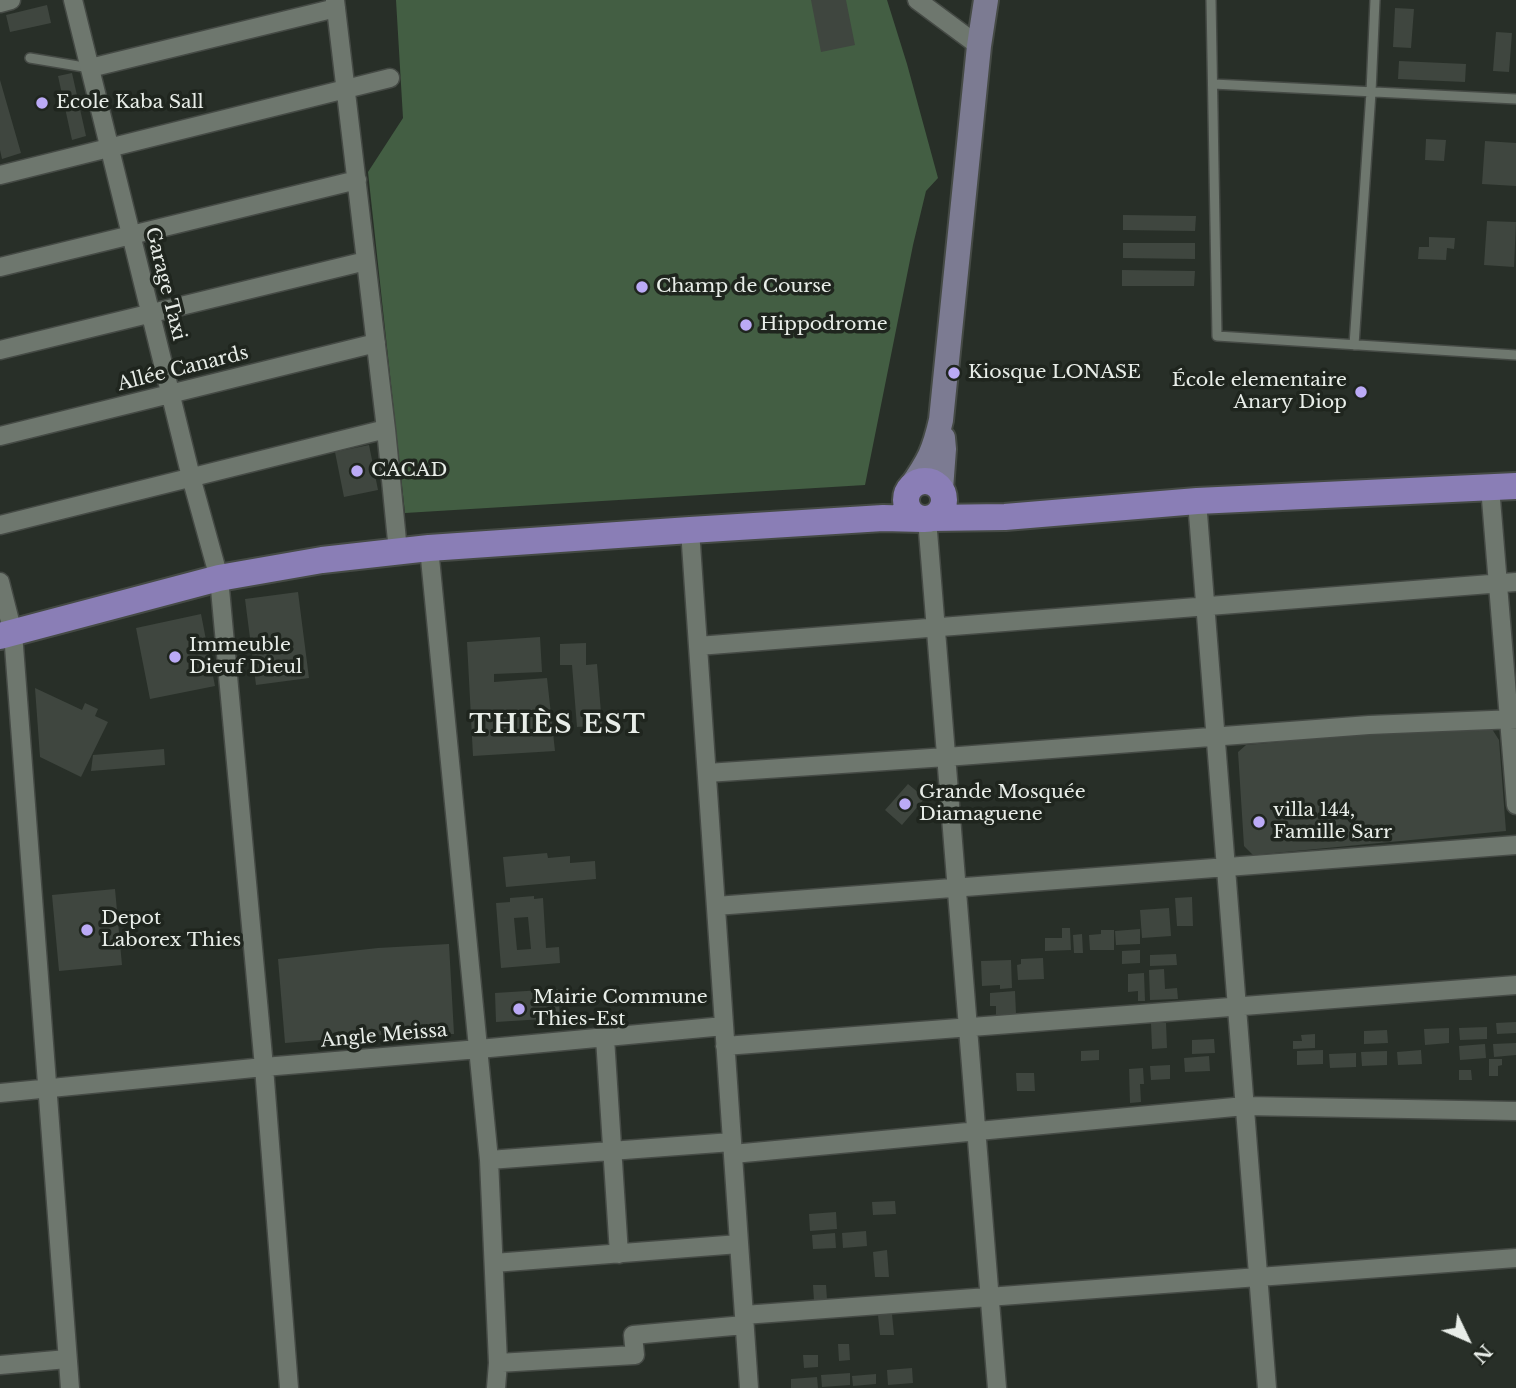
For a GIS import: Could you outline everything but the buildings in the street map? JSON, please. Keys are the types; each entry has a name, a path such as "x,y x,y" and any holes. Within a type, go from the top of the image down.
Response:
{"main road":[{"path":"933,509 916,517 906,507 905,499 932,454 941,420 986,0"},
{"path":"933,509 944,449 941,420"},
{"path":"6,634 219,578 322,559 398,551 883,518 933,509 1005,517 1197,501 1503,486"},
{"path":"855,520 885,506 909,490"}],"street":[{"path":"0,3 11,0"},
{"name":"Garage Taxi","path":"73,0 170,394 219,578 264,1067 289,1388"},
{"path":"917,0 979,46"},
{"path":"90,68 336,4 398,551"},
{"path":"0,174 390,78"},
{"path":"0,267 356,180"},
{"path":"0,350 366,261"},
{"name":"Allée Canards","path":"0,436 376,343"},
{"path":"0,525 386,429"},
{"path":"1503,486 1516,805"},
{"path":"1197,501 1267,1388"},
{"path":"933,509 936,627 997,1388"},
{"path":"690,530 749,1388"},
{"path":"429,548 489,1160 498,1363 496,1388"},
{"path":"0,582 47,1088 70,1388"},
{"path":"698,646 1507,583"},
{"path":"707,773 1369,725 1513,719"},
{"path":"716,906 1516,845"},
{"path":"725,1046 1516,985"},
{"name":"Angle Meissa","path":"0,1093 724,1026"},
{"path":"606,1038 620,1254"},
{"path":"489,1160 976,1132 1245,1106 1516,1111"},
{"path":"494,1264 739,1244"},
{"path":"498,1363 635,1355 633,1335 744,1320 990,1297 1516,1258"},
{"path":"0,1365 67,1359"}],"lane":[{"path":"1211,0 1217,336 1516,355"},
{"path":"1354,345 1375,0"},
{"path":"30,58 90,68"},
{"path":"1213,84 1516,99"}],"green space":[{"name":"Champ de Course","path":"396,0 887,0 938,178 926,191 913,245 865,485 405,513 368,172 403,118"}],"place":[{"name":"Ecole Kaba Sall","path":"42,103"},
{"name":"Champ de Course","path":"642,287"},
{"name":"Hippodrome","path":"746,325"},
{"name":"Kiosque LONASE","path":"954,373"},
{"name":"École elementaire Anary Diop","path":"1361,392"},
{"name":"CACAD","path":"357,471"},
{"name":"Immeuble Dieuf Dieul","path":"175,657"},
{"name":"Grande Mosquée Diamaguene","path":"905,804"},
{"name":"villa 144, Famille Sarr","path":"1259,822"},
{"name":"Depot Laborex Thies","path":"87,930"},
{"name":"Mairie Commune Thies-Est","path":"519,1009"}],"district":[{"name":"THIÈS EST","path":"558,726"}]}
